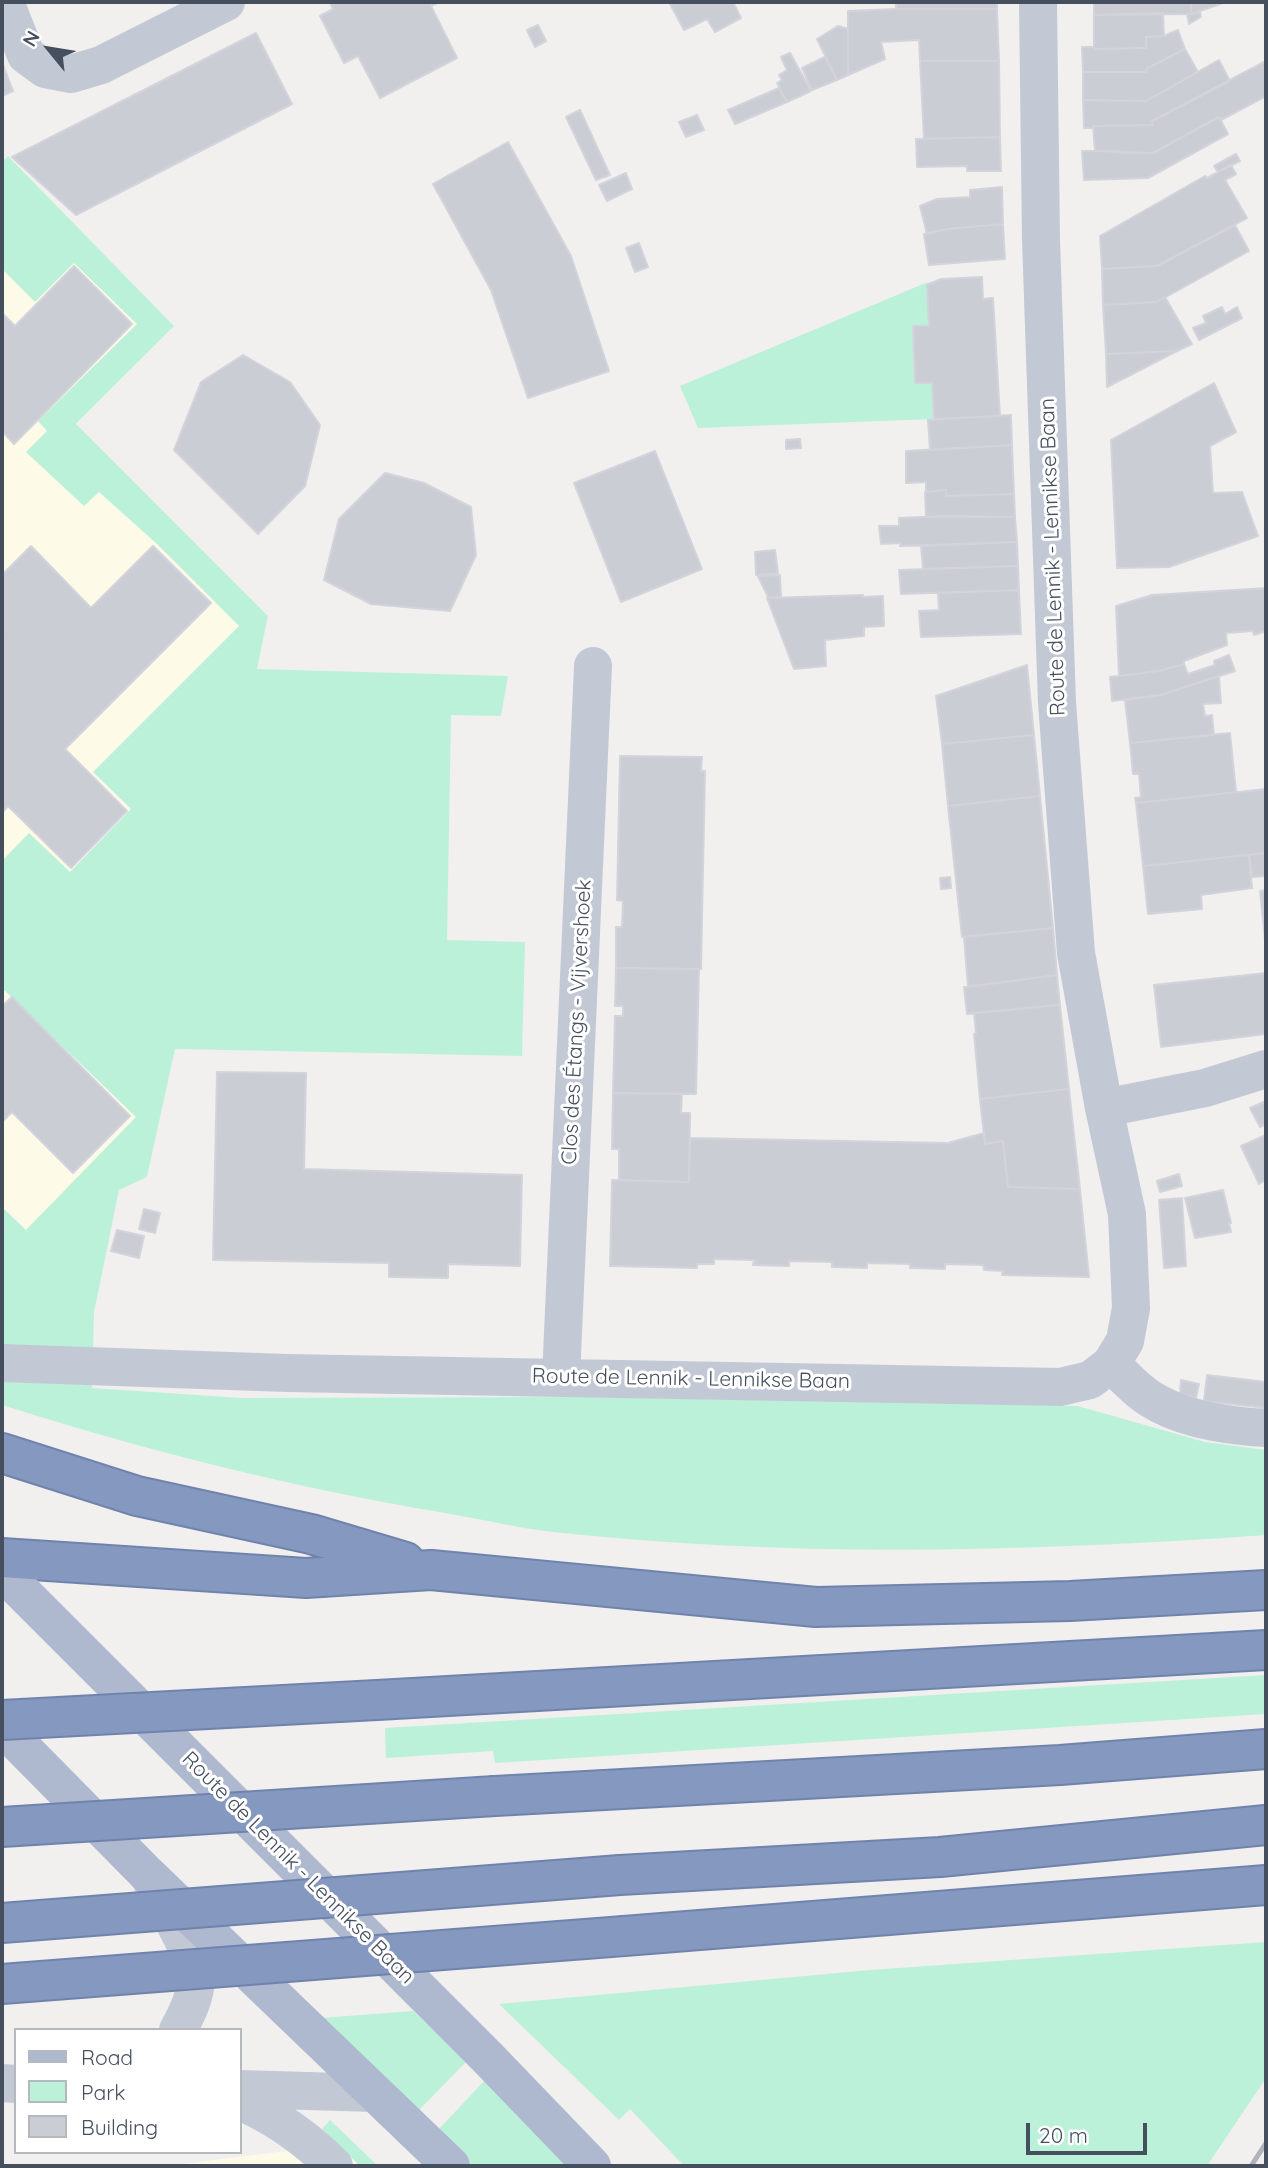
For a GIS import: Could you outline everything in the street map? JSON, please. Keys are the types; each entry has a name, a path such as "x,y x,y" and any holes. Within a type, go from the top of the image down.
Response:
{"highway":[{"path":"2,1453 137,1496 311,1534 430,1570"},
{"path":"2,1558 306,1578 430,1570 816,1607 1070,1601 1266,1590"},
{"path":"2,1720 1266,1650"},
{"path":"2,1827 495,1796 1046,1766 1266,1749"},
{"path":"2,1923 620,1875 940,1857 1266,1825"},
{"path":"2,1984 1266,1885"}],"main road":[{"name":"Route de Lennik - Lennikse Baan","path":"2,1572 488,2058 592,2166"},
{"path":"2,1727 148,1874 451,2166"}],"street":[{"path":"5,2 26,55 45,69 71,74 101,65 226,2"},
{"name":"Route de Lennik - Lennikse Baan","path":"2,1363 287,1373 1060,1387 1090,1380 1111,1364 1125,1341 1131,1308 1127,1214 1104,1108 1076,953 1058,703 1041,240 1038,2"},
{"name":"Clos des Étangs - Vijvershoek","path":"561,1377 593,666"},
{"path":"1104,1108 1205,1088 1266,1069"},
{"path":"1111,1364 1148,1397 1180,1413 1244,1427 1266,1428"},
{"path":"148,1874 190,1955 196,1975 194,1995 179,2028"},
{"path":"242,2089 375,2093"},
{"path":"242,2102 256,2108 318,2150 334,2166"}],"shaded area":[{"path":"8,156 174,326 76,425 268,616 147,1177 119,1189 94,1313 2,1299 2,162"},
{"path":"322,2129 360,2166 166,2166 302,2149"}],"green space":[{"path":"8,156 174,326 76,424 268,616 257,669 508,676 501,716 451,715 447,940 525,942 522,1056 175,1049 147,1177 119,1190 94,1313 92,1388 242,1398 587,1397 1078,1406 1205,1442 1266,1450 1266,1535 1088,1545 909,1550 731,1546 553,1532 277,1480 111,1438 2,1405 2,1207 26,1230 136,1117 2,988 2,861 29,833 70,872 131,809 93,772 239,626 157,544 99,492 84,506 26,452 47,431 38,421 137,324 74,263 35,302 2,269 2,162"},
{"path":"941,279 927,285 929,326 913,327 915,383 932,383 934,419 698,428 680,386 923,284"},
{"path":"1266,1675 1266,1714 495,1763 493,1751 386,1758 385,1728"},
{"path":"1266,1942 1266,2078 1207,2166 684,2166 630,2109 619,2120 499,2004 870,1970"},
{"path":"413,2011 467,2061 418,2111 321,2018"},
{"path":"487,2078 573,2166 473,2166 438,2130"},
{"path":"330,2120 378,2166 360,2166 322,2129"}],"building":[{"path":"330,2 440,2 431,6 457,58 380,98 358,56 344,63 320,16 333,9"},
{"path":"669,2 733,2 741,18 715,32 707,19 684,30"},
{"path":"896,2 997,2 997,9 896,9"},
{"path":"1094,2 1191,2 1191,14 1094,15"},
{"path":"1191,2 1226,2 1191,14"},
{"path":"997,9 999,61 920,61 919,40 881,42 885,59 848,75 848,11"},
{"path":"1200,12 1201,17 1189,24 1187,14"},
{"path":"1163,13 1164,36 1146,37 1146,48 1094,49 1094,15"},
{"path":"538,25 546,41 535,47 527,30"},
{"path":"838,26 848,29 848,75 837,80 817,39"},
{"path":"1178,30 1185,49 1146,69 1146,72 1083,72 1082,47 1146,48 1146,37 1164,36"},
{"path":"256,33 292,104 76,215 12,157"},
{"path":"1185,49 1198,72 1146,101 1083,100 1083,72 1146,72 1146,69"},
{"path":"790,53 811,91 787,102 777,83 782,80 779,75 787,70 781,57"},
{"path":"825,57 837,80 812,90 802,68"},
{"path":"1219,60 1230,81 1152,121 1153,125 1084,128 1083,100 1146,101"},
{"path":"920,61 999,61 1000,137 924,139"},
{"path":"1266,61 1266,96 1221,120 1219,117 1153,153 1095,151 1093,126 1153,125 1152,121"},
{"path":"2,62 13,91 2,96"},
{"path":"779,88 787,102 735,124 728,110"},
{"path":"580,110 610,175 596,180 566,117"},
{"path":"697,115 704,130 686,137 679,122"},
{"path":"1219,117 1228,134 1148,178 1084,180 1082,151 1153,153"},
{"path":"1000,137 1001,171 967,171 967,166 917,167 916,139"},
{"path":"508,142 571,256 609,371 528,398 491,290 433,184"},
{"path":"1236,154 1240,161 1218,172 1214,166"},
{"path":"1231,165 1236,174 1225,180 1247,218 1157,266 1102,269 1100,236 1205,176 1207,178"},
{"path":"626,173 632,189 607,201 599,185"},
{"path":"1002,187 1003,224 947,229 927,234 920,206 937,199 970,197 970,190"},
{"path":"1003,224 1005,259 929,265 924,234"},
{"path":"1235,225 1249,251 1157,302 1103,305 1102,269 1157,266"},
{"path":"639,243 648,267 635,272 626,248"},
{"path":"74,266 132,324 14,444 2,431 2,313 15,326"},
{"path":"982,277 983,299 993,298 1000,416 934,419 932,383 915,383 913,326 929,326 927,285 941,279"},
{"path":"1165,297 1192,344 1177,351 1106,354 1103,305 1157,302"},
{"path":"1222,307 1225,314 1237,307 1242,318 1199,340 1193,328 1206,323 1203,316"},
{"path":"1177,351 1107,387 1106,354"},
{"path":"243,355 290,382 320,425 305,486 258,534 174,450 201,382"},
{"path":"1214,383 1236,432 1210,446 1213,493 1242,492 1258,536 1169,567 1117,568 1111,440"},
{"path":"1011,415 1012,445 930,450 928,420"},
{"path":"800,439 801,448 786,449 786,440"},
{"path":"1012,445 1014,494 946,496 946,490 926,492 926,482 906,483 906,451"},
{"path":"655,451 702,569 621,602 574,483"},
{"path":"385,473 424,483 471,507 476,555 450,611 371,604 324,580 339,519"},
{"path":"946,490 946,496 1014,494 1015,517 926,517 925,492"},
{"path":"1015,517 1017,542 900,546 901,543 881,544 879,526 899,526 899,518"},
{"path":"1017,542 1018,566 923,569 921,546"},
{"path":"31,546 91,608 153,546 211,603 65,749 127,811 71,868 8,806 2,813 2,575"},
{"path":"775,550 778,573 756,575 755,552"},
{"path":"1018,566 1019,590 901,594 899,570"},
{"path":"780,575 781,597 768,597 758,576"},
{"path":"1266,588 1266,631 1254,635 1253,631 1226,633 1227,645 1184,661 1184,664 1159,671 1119,676 1116,606 1152,595"},
{"path":"1019,590 1021,634 921,637 919,611 939,610 938,593"},
{"path":"883,596 884,626 864,627 864,636 825,640 826,666 794,669 767,598"},
{"path":"1229,655 1235,671 1161,695 1112,701 1110,677 1159,671 1184,664 1188,674 1215,665 1214,661"},
{"path":"1027,665 1034,735 942,744 936,696"},
{"path":"1219,676 1221,703 1203,704 1205,716 1212,715 1214,735 1130,743 1125,700 1161,695"},
{"path":"1230,733 1236,792 1136,803 1135,798 1141,797 1139,774 1133,774 1130,743"},
{"path":"1034,735 1040,796 948,806 942,744"},
{"path":"620,756 702,757 701,771 705,771 701,969 616,968 616,927 622,927 623,901 617,900"},
{"path":"1266,789 1266,853 1143,866 1136,803"},
{"path":"1040,796 1053,928 962,937 948,806"},
{"path":"1266,853 1266,876 1252,877 1249,855"},
{"path":"1249,855 1252,888 1201,895 1202,909 1148,914 1143,866"},
{"path":"950,877 951,888 941,889 940,878"},
{"path":"1266,890 1266,940 1265,940 1260,891"},
{"path":"1053,928 1057,975 968,987 964,937"},
{"path":"616,968 699,969 696,1094 613,1093 615,1016 623,1016 623,1006 615,1006"},
{"path":"1266,973 1266,1034 1161,1047 1154,985"},
{"path":"1057,975 1060,1005 967,1014 964,987"},
{"path":"12,997 130,1116 73,1173 12,1112 2,1122 2,1006"},
{"path":"1060,1005 1069,1089 980,1099 974,1013"},
{"path":"217,1072 306,1073 304,1169 522,1175 520,1266 448,1264 448,1278 389,1277 389,1263 213,1260"},
{"path":"1069,1089 1080,1189 1008,1187 1003,1141 985,1144 980,1099"},
{"path":"613,1093 682,1094 681,1113 690,1113 689,1182 619,1180 619,1149 612,1149"},
{"path":"1266,1101 1266,1124 1260,1127 1250,1108"},
{"path":"984,1133 985,1144 1003,1141 1008,1187 1080,1189 1089,1277 1002,1275 1003,1271 984,1270 983,1265 945,1264 945,1269 910,1268 910,1264 867,1263 867,1268 832,1267 832,1262 789,1261 789,1266 753,1265 754,1260 714,1259 714,1264 697,1264 697,1268 610,1266 612,1180 689,1182 690,1138 948,1143"},
{"path":"1266,1135 1266,1180 1259,1184 1241,1146"},
{"path":"1179,1174 1182,1186 1160,1192 1157,1181"},
{"path":"1223,1190 1231,1232 1195,1238 1185,1198"},
{"path":"1182,1198 1186,1266 1164,1268 1159,1200"},
{"path":"144,1209 160,1213 155,1233 139,1229"},
{"path":"117,1230 144,1236 139,1258 111,1251"},
{"path":"1207,1375 1266,1382 1266,1408 1204,1401"},
{"path":"1181,1380 1199,1384 1196,1398 1180,1394"}],"railway":[{"path":"1251,2166 1266,2143"}]}
